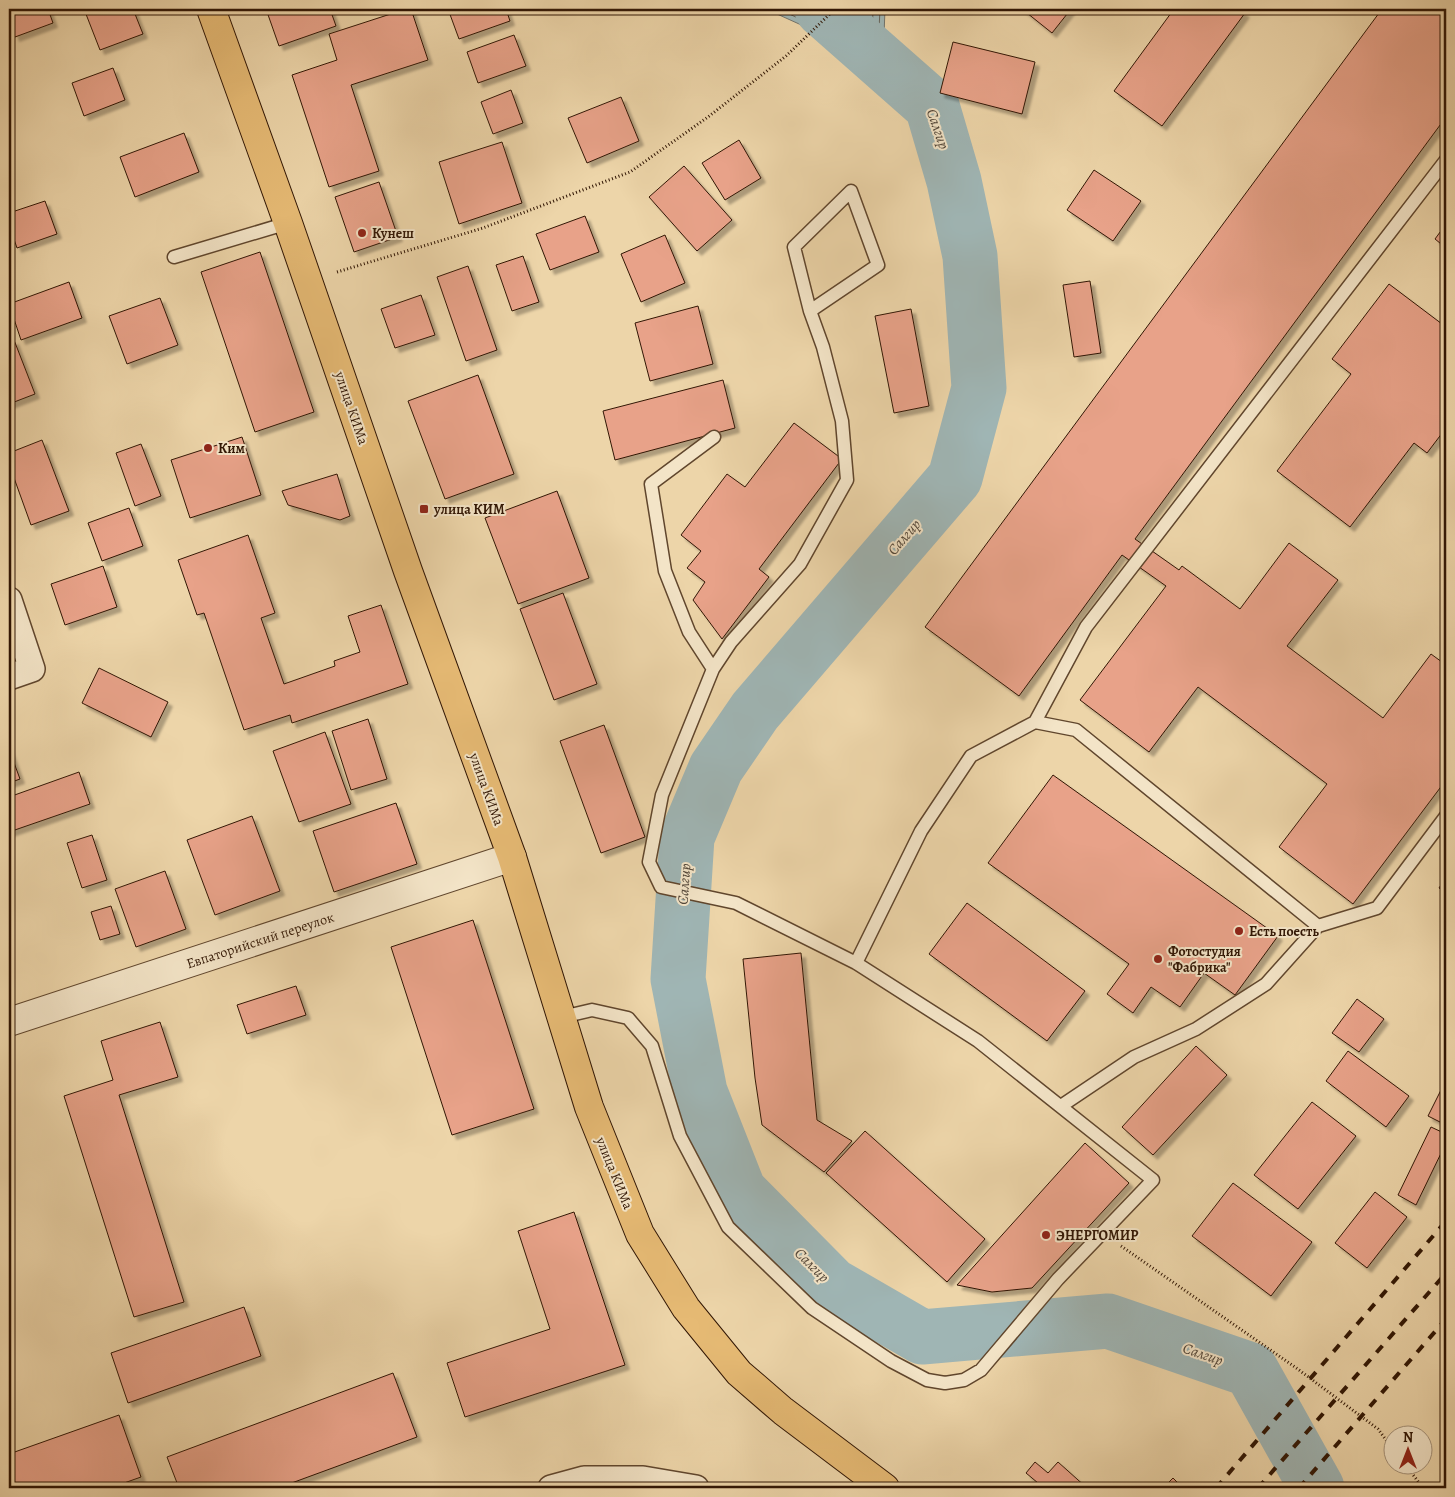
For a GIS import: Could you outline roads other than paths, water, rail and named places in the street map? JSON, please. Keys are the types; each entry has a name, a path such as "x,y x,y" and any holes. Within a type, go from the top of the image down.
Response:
{"main road":[{"name":"улица КИМа","path":"211,9 288,223 405,563 512,857 589,1107 640,1234 686,1308 739,1374 783,1411 885,1488"}],"street":[{"path":"9,600 32,669 9,677"},
{"name":"Евпаторийский переулок","path":"9,1022 512,857"},
{"path":"551,1488 584,1479 643,1479 696,1488"}],"lane":[{"path":"856,963 921,831 971,756 1035,722 1086,627 1446,160"},
{"path":"562,1017 592,1010 628,1018 652,1046 680,1136 728,1227 812,1308 891,1361 926,1380 945,1383 964,1380 980,1370 1058,1279 1153,1180 978,1041 856,963 736,903 662,887 649,862 662,795 712,669 731,642 800,564 846,480 842,421 823,347 810,311 794,247 851,191 878,265 810,311"},
{"path":"174,257 288,223"},
{"path":"712,669 689,632 665,572 651,484 714,437"},
{"path":"1035,722 1076,730 1318,926"},
{"path":"1060,1106 1134,1057 1196,1029 1266,984 1318,926 1377,908 1446,816"}],"water":[{"path":"766,9 885,9 883,62"}],"waterway":[{"name":"Салгир","path":"822,9 932,106 954,181 970,256 979,388 955,478 755,711 716,768 687,837 678,979 700,1092 739,1191 832,1285 922,1337 1108,1321 1251,1370 1317,1488"}],"railway":[{"path":"1216,1488 1446,1221"},
{"path":"1258,1488 1446,1273"},
{"path":"1299,1488 1446,1319"}],"place":[{"name":"Кунеш","path":"362,233"},
{"name":"Ким","path":"208,448"},
{"name":"улица КИМ","path":"424,509"},
{"name":"Есть поесть","path":"1239,931"},
{"name":"Фотостудия \"Фабрика\"","path":"1158,959"},
{"name":"ЭНЕРГОМИР","path":"1046,1235"}]}
